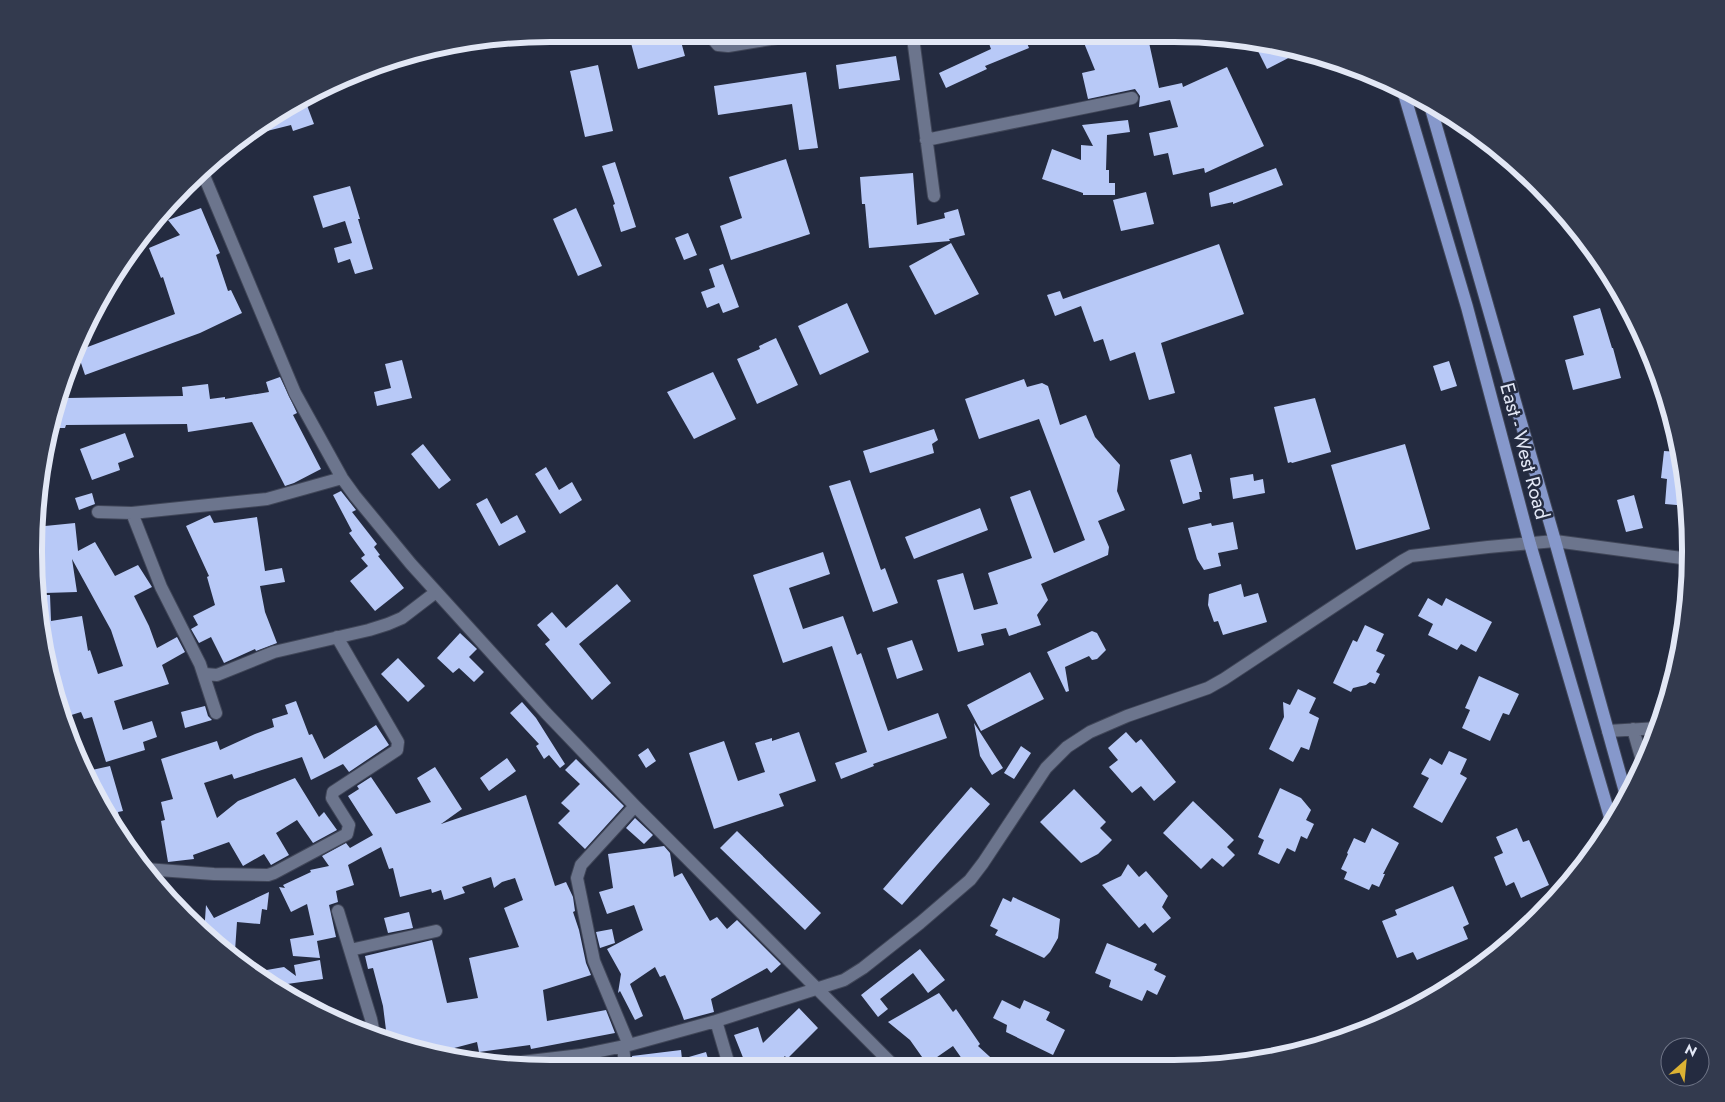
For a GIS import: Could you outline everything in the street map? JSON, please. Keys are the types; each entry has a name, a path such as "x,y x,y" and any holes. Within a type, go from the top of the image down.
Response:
{"main road":[{"name":"East - West Road","path":"1405,99 1467,307 1530,544 1609,814"},
{"name":"East - West Road","path":"1432,114 1624,787"}],"street":[{"path":"715,42 718,45 728,46 752,42"},
{"path":"914,42 934,196"},
{"path":"926,140 1132,98"},
{"path":"205,179 295,393 342,478 368,513 436,592 546,713 635,806 888,1060"},
{"path":"98,512 132,513 267,498 342,478"},
{"path":"132,513 161,587 205,674 216,713"},
{"path":"566,1060 581,1059 716,1021 844,980 863,968 936,910 970,880 984,863 1046,768 1078,738 1127,716 1208,688 1411,556 1555,541 1682,558"},
{"path":"205,674 217,675 274,652 369,630 402,618 436,592"},
{"path":"155,870 214,874 268,875 347,834 349,825 332,798 332,792 397,750 398,745 337,637"},
{"path":"1608,731 1651,728"},
{"path":"1633,729 1640,754"},
{"path":"625,1060 626,1046 594,961 577,878 581,866 635,806"},
{"path":"338,910 372,1027"},
{"path":"350,950 436,932"},
{"path":"716,1021 728,1060"}],"building":[{"path":"681,42 685,56 638,69 631,43"},
{"path":"988,42 1027,42 1029,48 985,66 987,69 946,88 939,73 991,49"},
{"path":"1084,42 1149,42 1159,88 1182,83 1183,87 1227,67 1264,146 1205,173 1204,168 1173,175 1168,153 1154,156 1149,133 1178,127 1170,100 1139,107 1140,96 1135,89 1088,99 1082,73 1095,70"},
{"path":"1257,50 1291,56 1267,69"},
{"path":"896,56 900,80 839,89 836,65"},
{"path":"598,65 613,131 585,137 570,71"},
{"path":"806,72 818,148 799,150 792,104 718,115 714,86"},
{"path":"307,105 314,124 293,131 291,125 262,132"},
{"path":"1128,120 1130,132 1107,135 1106,170 1109,170 1109,183 1115,183 1115,195 1083,195 1083,193 1042,179 1052,149 1081,160 1081,145 1093,146 1082,125"},
{"path":"786,159 810,234 731,260 720,226 742,218 729,177"},
{"path":"615,162 636,227 621,232 613,205 615,204 602,166"},
{"path":"1276,168 1283,185 1233,204 1233,202 1211,207 1209,193"},
{"path":"913,173 917,225 945,218 944,213 958,209 965,235 949,239 950,241 869,248 865,204 862,204 860,177"},
{"path":"350,186 373,269 355,274 350,259 338,263 334,248 352,243 345,221 323,228 313,196"},
{"path":"1146,192 1154,224 1121,231 1113,200"},
{"path":"201,208 220,253 216,255 228,291 231,290 242,313 200,333 85,375 80,359 85,348 175,314 163,277 161,278 149,248 180,235 168,220"},
{"path":"576,208 602,266 578,276 553,219"},
{"path":"688,233 697,255 684,260 675,238"},
{"path":"951,243 979,294 935,315 909,266"},
{"path":"1219,244 1244,314 1161,343 1175,393 1149,400 1135,352 1110,361 1103,339 1094,342 1081,306 1055,316 1047,295 1060,291 1063,299"},
{"path":"723,264 739,307 723,313 719,303 707,308 701,292 715,287 709,269"},
{"path":"847,303 869,352 820,375 798,326"},
{"path":"1600,308 1621,378 1573,390 1565,360 1584,355 1573,316"},
{"path":"776,338 798,385 757,404 737,359 760,349 759,346"},
{"path":"402,360 412,398 377,406 374,392 391,388 385,364"},
{"path":"1449,361 1457,386 1441,391 1433,366"},
{"path":"713,372 736,419 694,439 667,392"},
{"path":"280,377 297,413 293,415 321,469 285,486 252,422 188,432 187,424 66,425 65,428 58,428 67,395 67,398 183,396 182,387 208,384 210,399 225,397 225,399 269,392 266,382"},
{"path":"1024,379 1027,387 1042,383 1048,386 1060,425 1086,415 1095,437 1120,465 1117,491 1125,510 1098,521 1109,547 1108,555 1041,584 1048,600 1037,615 1041,625 1009,636 1006,628 981,634 984,645 958,652 937,580 963,573 974,610 998,604 988,573 1032,558 1010,497 1030,490 1054,553 1085,540 1039,419 979,439 965,399"},
{"path":"1315,398 1331,452 1288,463 1274,407"},
{"path":"934,429 938,440 932,444 934,453 870,473 863,451"},
{"path":"125,433 134,457 118,463 120,470 92,480 80,449"},
{"path":"423,444 451,480 439,489 411,454"},
{"path":"1405,444 1430,529 1356,550 1331,465"},
{"path":"1664,451 1673,452 1680,505 1665,504 1667,479 1661,478"},
{"path":"1191,454 1202,492 1199,492 1200,499 1183,504 1170,460"},
{"path":"546,467 559,490 572,482 582,500 560,514 535,474"},
{"path":"1253,474 1254,481 1263,479 1265,493 1233,499 1230,478"},
{"path":"850,480 881,570 885,568 898,603 873,612 829,486"},
{"path":"341,491 356,510 352,512 377,544 374,547 380,555 378,556 404,588 375,611 350,581 368,566 361,558 365,555 349,533 352,531 333,495"},
{"path":"92,493 95,504 79,510 75,498"},
{"path":"1634,495 1643,528 1626,532 1617,500"},
{"path":"487,498 501,524 517,515 526,532 499,546 476,504"},
{"path":"980,508 988,530 914,559 905,537"},
{"path":"210,515 214,523 257,517 265,571 282,568 285,582 260,586 265,612 277,643 256,651 255,649 224,663 211,637 199,643 191,629 198,625 193,616 215,605 207,577 209,576 186,526"},
{"path":"1233,522 1238,549 1218,553 1221,566 1204,570 1197,559 1188,528 1211,523 1212,526"},
{"path":"75,523 78,551 95,542 115,576 138,565 152,587 134,596 149,626 157,648 177,637 185,652 162,665 169,684 114,701 123,730 152,721 157,737 143,742 145,750 106,762 92,717 84,719 81,712 70,716 52,650 45,595 50,595 51,621 82,616 88,651 90,650 98,674 123,666 111,630 72,559 77,592 45,593 42,551 44,526"},
{"path":"823,552 830,574 789,588 803,629 843,616 857,655 861,653 888,731 938,713 947,738 873,764 874,766 841,779 835,763 867,752 832,646 783,663 753,575"},
{"path":"617,584 631,601 579,644 611,683 592,700 545,644 550,640 537,625 552,612 566,628"},
{"path":"1241,584 1244,597 1258,593 1267,622 1223,635 1218,621 1214,622 1208,605 1209,594"},
{"path":"1428,598 1442,606 1446,598 1492,622 1476,652 1461,644 1457,650 1428,635 1433,624 1418,616"},
{"path":"1365,625 1384,634 1376,651 1385,655 1376,672 1380,674 1375,684 1370,682 1353,688 1351,692 1333,683 1353,640 1357,642"},
{"path":"1092,631 1097,633 1106,650 1097,659 1092,660 1089,656 1065,667 1069,691 1066,692 1047,652"},
{"path":"460,633 477,649 469,657 484,672 474,682 459,668 453,673 437,658"},
{"path":"912,640 923,670 897,679 887,648"},
{"path":"398,658 425,686 408,702 381,674"},
{"path":"1030,672 1044,699 981,731 967,705"},
{"path":"1479,676 1519,694 1509,715 1503,713 1490,741 1462,728 1470,710 1465,708"},
{"path":"1298,689 1316,698 1309,713 1319,718 1309,750 1301,747 1293,762 1269,749 1284,717 1283,702 1290,705"},
{"path":"296,701 309,735 312,734 324,759 376,725 389,745 349,772 343,764 311,780 302,757 234,779 232,774 204,783 217,818 238,801 295,778 319,817 324,812 337,830 313,843 297,820 276,833 289,855 271,865 264,854 243,866 229,842 193,855 194,859 168,862 161,821 165,820 161,802 173,799 161,759 217,741 220,750 274,727 272,719 288,714 285,705"},
{"path":"522,702 536,718 565,764 560,768 549,755 544,759 536,746 539,744 510,713"},
{"path":"205,706 208,716 212,720 185,728 181,712"},
{"path":"974,723 1003,768 992,775 980,756"},
{"path":"799,732 816,781 779,794 784,806 714,829 689,753 724,741 738,781 765,772 755,743 772,738 772,741"},
{"path":"1126,732 1136,743 1141,739 1176,782 1154,801 1141,786 1132,793 1109,767 1118,760 1108,748"},
{"path":"1021,746 1031,753 1014,779 1004,773"},
{"path":"648,748 656,761 646,768 638,755"},
{"path":"1449,751 1467,759 1460,774 1467,778 1442,823 1413,807 1429,778 1421,774 1430,758 1442,765"},
{"path":"507,758 516,771 489,791 480,778"},
{"path":"576,759 624,806 585,849 558,823 570,811 561,803 580,784 565,770"},
{"path":"110,766 123,811 118,812 119,819 95,776 92,770"},
{"path":"435,767 462,809 441,824 526,795 555,886 566,882 573,897 575,911 573,912 586,963 591,975 543,990 547,1021 606,1010 615,1033 531,1049 530,1045 479,1052 477,1042 449,1049 386,1032 383,1006 373,968 368,969 365,956 432,940 447,1003 478,998 469,958 519,947 504,908 523,900 515,878 502,882 494,888 491,877 462,887 465,893 444,900 441,890 432,893 431,889 400,897 393,868 389,869 381,847 348,865 354,885 336,891 338,902 329,905 336,937 317,941 320,958 293,956 290,939 314,935 307,904 291,912 279,887 285,888 283,885 311,872 310,870 329,866 322,856 346,843 350,848 373,835 348,796 359,789 357,786 371,777 396,814 431,802 417,778"},
{"path":"971,787 990,804 902,905 883,889"},
{"path":"1280,788 1301,798 1311,810 1306,820 1314,824 1307,839 1301,836 1295,852 1287,848 1279,864 1258,854 1264,840 1258,837"},
{"path":"1074,789 1106,822 1100,828 1112,840 1098,854 1081,863 1040,822"},
{"path":"1193,801 1234,840 1227,847 1235,855 1223,867 1212,858 1201,869 1163,833"},
{"path":"635,818 653,835 644,844 626,828"},
{"path":"1372,828 1399,843 1383,874 1385,874 1379,887 1372,884 1369,890 1344,879 1347,872 1341,869 1354,838 1365,843"},
{"path":"1517,828 1523,842 1529,840 1549,885 1521,898 1514,882 1506,886 1494,857 1503,853 1496,837"},
{"path":"737,831 821,913 805,930 720,848"},
{"path":"664,846 670,853 674,877 682,873 710,921 717,917 727,929 737,920 781,964 771,973 767,968 711,999 714,1012 684,1020 665,975 660,977 655,967 630,984 643,1016 635,1020 620,991 618,993 621,974 607,949 643,930 634,905 607,914 599,892 613,888 608,854"},
{"path":"1128,864 1139,877 1146,871 1168,896 1162,907 1171,918 1153,933 1145,923 1139,928 1102,885 1121,876"},
{"path":"1453,886 1469,924 1463,927 1468,939 1417,960 1413,952 1397,958 1382,921 1397,915 1395,910"},
{"path":"269,892 267,910 262,909 260,924 237,922 235,949 205,923 206,905 214,918"},
{"path":"1013,897 1060,919 1058,938 1044,958 995,935 998,930 990,926 1003,898 1011,902"},
{"path":"409,912 413,928 388,933 384,918"},
{"path":"612,929 615,943 600,948 596,932"},
{"path":"1107,943 1157,964 1154,970 1166,976 1157,995 1147,990 1142,1001 1109,987 1111,980 1095,973"},
{"path":"920,949 945,980 928,993 913,973 880,999 888,1009 878,1017 861,995"},
{"path":"320,960 323,979 286,985 263,971 284,967 296,976 294,965"},
{"path":"939,993 953,1012 956,1009 980,1044 978,1046 993,1060 963,1060 953,1046 933,1060 924,1060 910,1040 888,1022"},
{"path":"1002,1000 1020,1009 1024,1000 1050,1012 1046,1020 1065,1030 1053,1055 1006,1032 1007,1025 993,1018"},
{"path":"799,1008 818,1028 787,1059 785,1056 781,1060 744,1060 734,1035 758,1027 763,1043"},
{"path":"681,1050 682,1059 706,1052 708,1060 632,1060 632,1056"}]}
